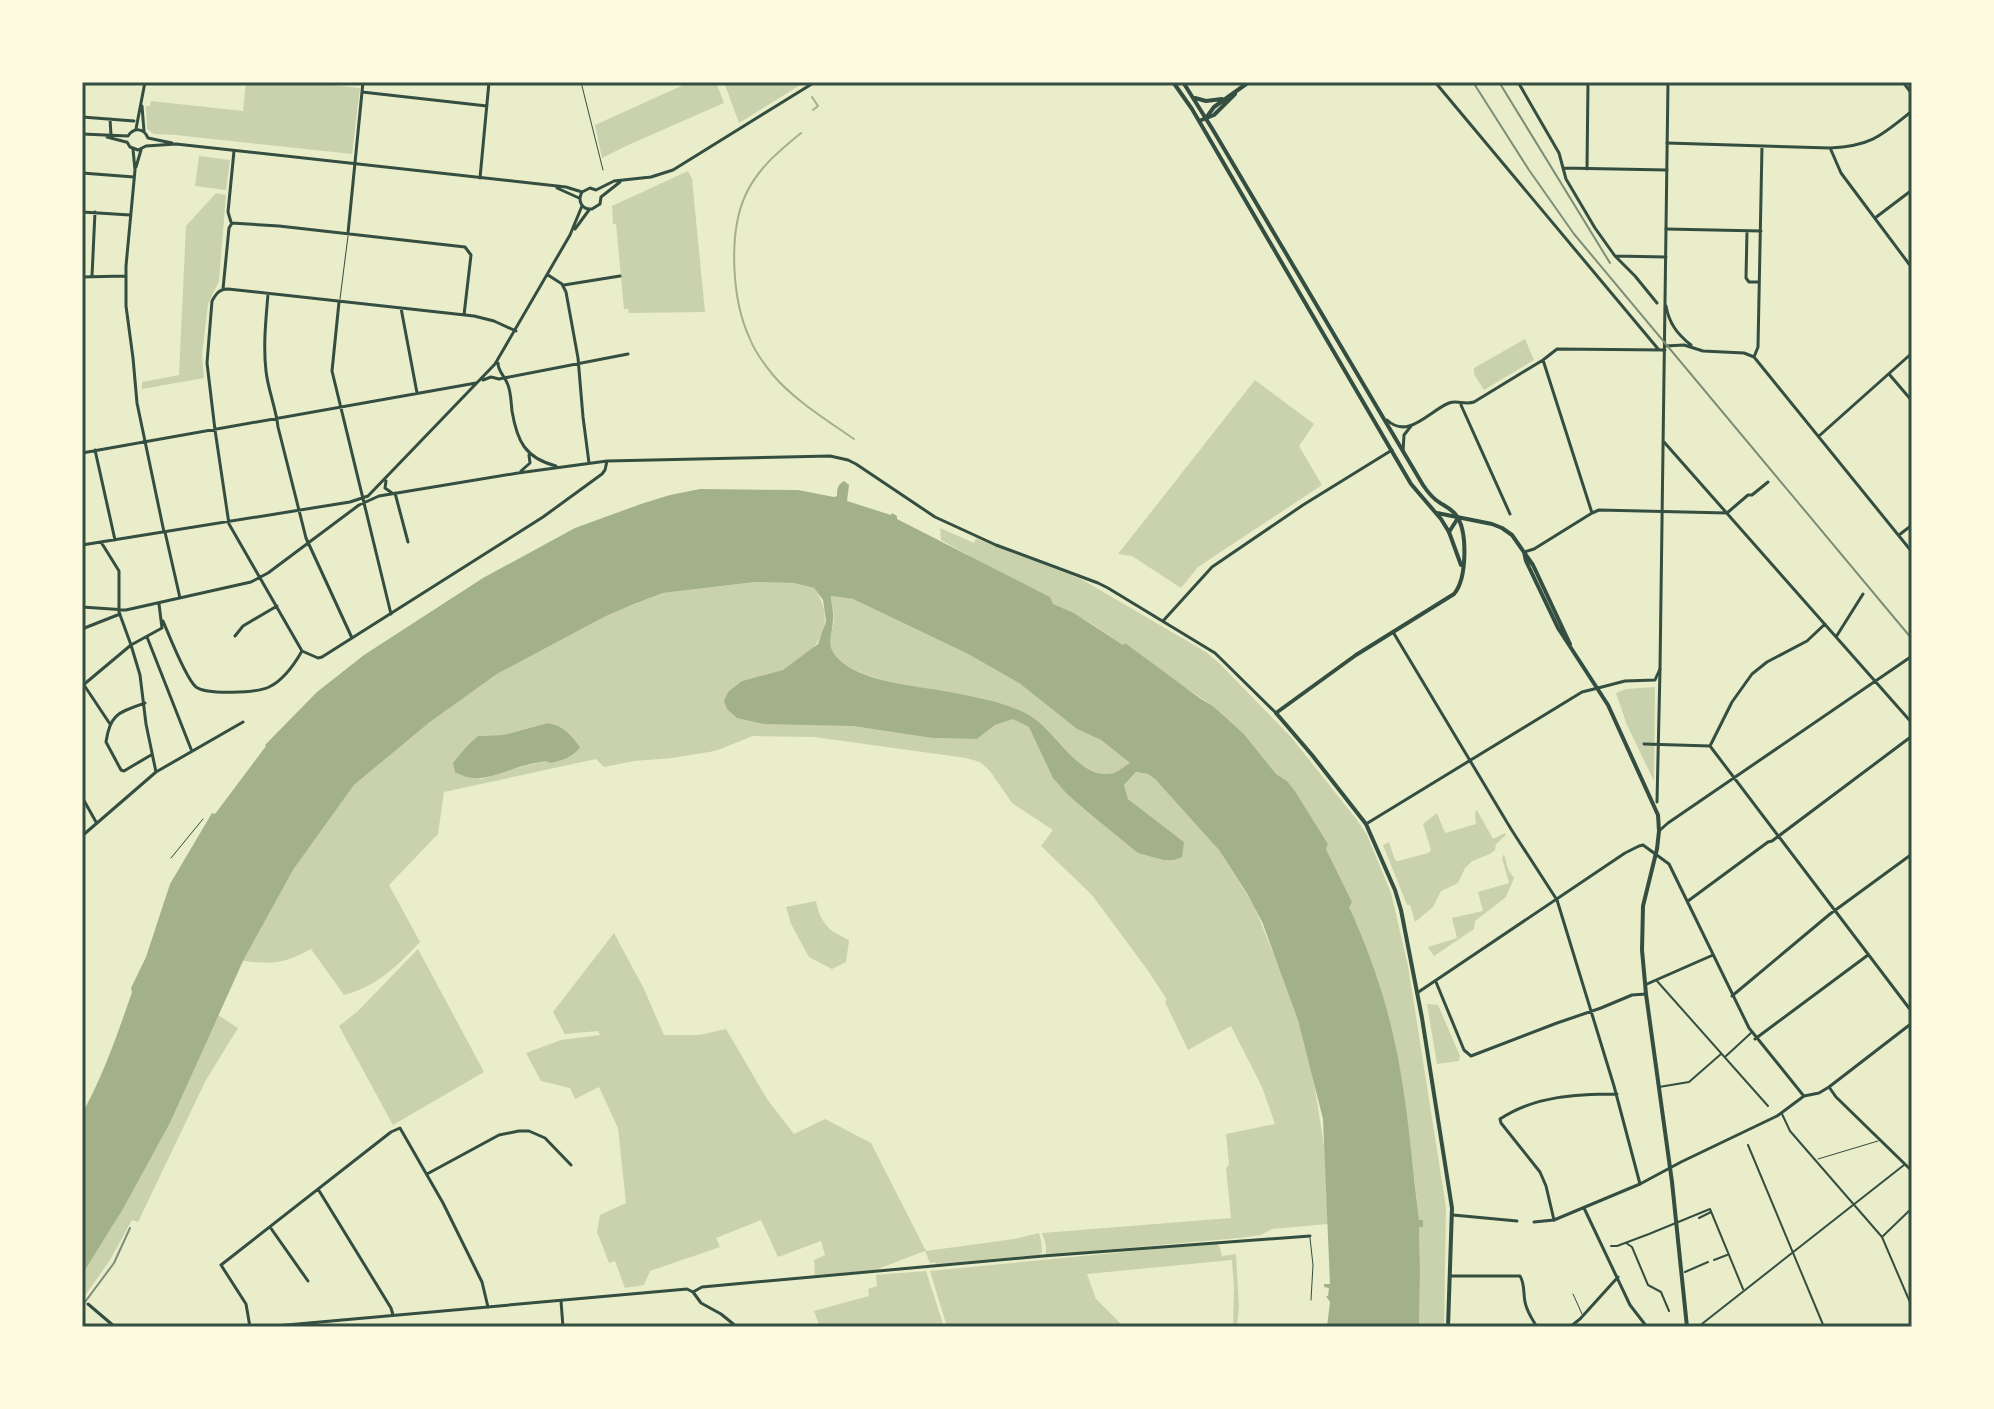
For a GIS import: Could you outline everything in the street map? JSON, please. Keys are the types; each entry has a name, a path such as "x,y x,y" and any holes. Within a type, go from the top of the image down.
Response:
{"main road":[{"path":"1173,82 1199,121 1411,484 1449,532 1463,571"},
{"path":"1183,82 1403,452 1430,494 1458,518 1463,537 1462,582 1454,594 1356,655 1276,713 1366,824 1401,910 1452,1215 1448,1327"},
{"path":"1199,121 1214,115 1249,82"},
{"path":"1206,118 1209,111 1237,92"},
{"path":"1193,97 1209,101 1225,99"},
{"path":"1435,512 1502,528 1515,538 1533,565 1571,646 1598,688 1656,803 1659,831 1645,897 1642,950 1687,1327"},
{"path":"1449,532 1458,518"}],"street":[{"path":"103,136 128,136 136,130 145,82"},
{"path":"348,234 363,82"},
{"path":"480,178 489,82"},
{"path":"579,199 587,189 596,190 614,181 651,177 673,170 815,82"},
{"path":"1435,82 1659,350"},
{"path":"1518,82 1559,153 1566,179 1601,236 1657,303"},
{"path":"1587,169 1588,82"},
{"path":"1656,803 1668,82"},
{"path":"1903,82 1912,94"},
{"path":"362,92 487,106"},
{"path":"142,102 144,131 148,138 146,146"},
{"path":"1667,143 1852,147 1875,140 1912,111"},
{"path":"82,117 134,121"},
{"path":"110,119 111,135"},
{"path":"136,130 144,131"},
{"path":"82,134 127,142 133,149 135,170"},
{"path":"127,142 128,136"},
{"path":"148,138 234,151 566,187 582,192"},
{"path":"176,144 146,146 141,150 134,177 125,276 136,399 180,599"},
{"path":"1754,357 1758,347 1762,146"},
{"path":"1830,148 1841,173 1911,267"},
{"path":"133,149 141,150"},
{"path":"232,223 228,212 234,151"},
{"path":"1563,168 1667,170"},
{"path":"82,173 134,177"},
{"path":"570,235 589,210 598,206 601,197 624,179"},
{"path":"554,186 579,199 582,206 589,210"},
{"path":"596,190 601,197"},
{"path":"1875,218 1912,190"},
{"path":"82,629 119,612 260,578 350,512 491,369 548,275 582,206"},
{"path":"82,212 130,215"},
{"path":"92,276 95,212"},
{"path":"232,223 467,248 471,255 464,315"},
{"path":"232,223 221,290 212,301 207,356 229,521 302,651 320,658 391,614 558,507 602,474 607,461"},
{"path":"1666,229 1761,231"},
{"path":"1747,231 1746,278 1749,282 1759,282"},
{"path":"1615,256 1666,257"},
{"path":"548,275 564,285 620,276"},
{"path":"82,277 125,276"},
{"path":"564,285 579,365 589,463"},
{"path":"221,290 464,315 494,321 516,331"},
{"path":"268,294 266,371 299,510 308,543 352,638"},
{"path":"339,302 332,368 391,614"},
{"path":"1666,305 1673,328 1694,348"},
{"path":"401,308 417,393"},
{"path":"1382,414 1395,427 1402,428 1449,403 1474,402 1554,350 1659,350 1684,345 1703,351 1744,353 1754,357 1912,552"},
{"path":"502,353 499,372 509,387 515,428 530,457 529,465 518,473"},
{"path":"1818,436 1912,353"},
{"path":"82,453 628,354"},
{"path":"1543,360 1592,513"},
{"path":"1889,374 1912,401"},
{"path":"1460,403 1510,514"},
{"path":"1403,452 1404,435 1412,425"},
{"path":"1664,442 1912,723"},
{"path":"95,450 115,540"},
{"path":"527,450 540,461 560,467"},
{"path":"1163,621 1212,567 1313,498 1392,450"},
{"path":"82,545 589,463 838,457 856,464 926,512 996,545 1098,583 1220,657 1276,713"},
{"path":"393,471 384,485 387,491 394,493"},
{"path":"1524,552 1599,510 1727,513 1768,482"},
{"path":"394,493 408,542"},
{"path":"344,503 350,504 350,512"},
{"path":"1899,535 1912,525"},
{"path":"101,542 119,571 119,612 139,668 156,772"},
{"path":"1836,637 1863,594"},
{"path":"159,604 163,621 189,676 195,686 202,689 234,692 268,688 288,672 302,651"},
{"path":"235,636 243,626 277,606"},
{"path":"82,607 119,612"},
{"path":"110,724 83,685 131,645 161,630 163,621"},
{"path":"1710,746 1738,691 1752,674 1767,662 1807,641 1825,624"},
{"path":"1393,632 1557,900 1617,1094 1640,1184"},
{"path":"147,637 192,751"},
{"path":"1659,831 1912,656"},
{"path":"1366,824 1582,692 1625,681 1655,680 1660,669"},
{"path":"145,703 117,714 110,724 106,742 124,771 151,755"},
{"path":"82,836 156,772 243,722"},
{"path":"1688,901 1912,736"},
{"path":"1644,744 1710,746"},
{"path":"1710,746 1912,1012"},
{"path":"82,797 97,823"},
{"path":"1658,815 1668,823"},
{"path":"1417,993 1636,847 1647,846 1669,864 1755,1039 1804,1096"},
{"path":"1732,996 1836,910 1912,854"},
{"path":"1755,1039 1868,954"},
{"path":"1645,985 1713,955"},
{"path":"1656,980 1768,1106"},
{"path":"1436,982 1466,1053 1471,1056 1632,995 1646,994"},
{"path":"1534,1222 1554,1220 1640,1184 1781,1113 1804,1096 1819,1093 1912,1023"},
{"path":"1659,1087 1689,1082 1752,1032"},
{"path":"1829,1087 1912,1171"},
{"path":"1554,1220 1542,1175 1500,1119 1526,1105 1559,1097 1617,1094"},
{"path":"1781,1113 1790,1131 1882,1237 1912,1307"},
{"path":"250,1327 246,1304 221,1265 397,1128 403,1131 427,1174 482,1282 488,1307"},
{"path":"427,1174 499,1135 519,1131 529,1131 545,1138 571,1165"},
{"path":"1748,1145 1824,1327"},
{"path":"1698,1327 1905,1164"},
{"path":"318,1189 393,1315"},
{"path":"1584,1208 1630,1305 1647,1327"},
{"path":"1882,1237 1912,1208"},
{"path":"1611,1246 1655,1234 1710,1209 1744,1290"},
{"path":"1452,1215 1517,1221"},
{"path":"270,1227 308,1281"},
{"path":"693,1292 702,1287 784,1279 1310,1236"},
{"path":"1626,1242 1632,1247 1648,1285 1661,1292 1669,1311"},
{"path":"1714,1260 1729,1254"},
{"path":"1685,1272 1708,1262"},
{"path":"1450,1276 1518,1275 1523,1278 1526,1307 1537,1327"},
{"path":"1570,1327 1584,1316 1618,1277"},
{"path":"264,1327 333,1324 393,1315 687,1289 701,1303 737,1327"},
{"path":"561,1301 563,1327"},
{"path":"88,1304 115,1327"}],"lane":[{"path":"581,82 603,170"},
{"path":"339,302 348,234"},
{"path":"171,858 203,819"},
{"path":"1815,1159 1881,1140"},
{"path":"1310,1236 1313,1265 1311,1300"},
{"path":"1573,1294 1584,1316"}],"shaded area":[{"path":"246,82 301,82 360,88 352,154 154,134 147,129 146,106 150,106 151,101 243,111"},
{"path":"690,82 716,82 724,103 602,158 595,125"},
{"path":"724,82 805,82 739,123"},
{"path":"199,156 230,160 226,190 195,186"},
{"path":"688,171 692,179 705,312 629,313 628,309 624,309 612,206"},
{"path":"216,193 226,195 219,281 208,304 202,355 204,378 142,389 142,382 179,375 186,226"},
{"path":"1525,339 1534,360 1484,390 1474,374 1474,368"},
{"path":"1255,380 1314,424 1299,446 1322,485 1198,567 1181,588 1132,556 1118,554"},
{"path":"844,481 849,485 847,501 892,513 897,519 1050,597 1053,604 1074,613 1123,645 1125,643 1213,706 1244,734 1276,774 1295,791 1328,844 1326,849 1352,902 1349,907 1374,967 1392,1030 1405,1100 1419,1220 1423,1220 1423,1227 1419,1227 1419,1327 1327,1327 1330,1302 1326,1296 1329,1288 1324,1284 1330,1284 1323,1119 1298,1020 1263,924 1219,850 1156,780 1148,774 1136,772 1124,785 1128,799 1184,842 1182,857 1174,860 1138,853 1067,794 1053,778 1029,727 1013,719 995,725 977,739 932,738 853,726 764,724 737,718 727,709 724,701 728,692 742,681 783,670 818,644 826,621 823,600 814,588 794,583 755,582 663,593 604,617 497,674 430,722 354,785 293,870 243,961 170,1123 123,1209 82,1275 82,1114 110,1054 170,884 212,813 215,814 265,745 317,692 364,655 483,578 575,528 641,504 700,489 798,490 834,497","holes":["831,596 853,599 968,654 1019,683 1077,729 1101,740 1130,763 1114,773 1102,774 1080,763 1041,724 1013,708 971,696 885,681 853,669 840,661 830,642 833,617"]},
{"path":"940,528 974,543 976,538 1081,579 1206,652 1291,737 1367,835 1391,893 1408,966 1446,1207 1444,1327 1419,1327 1419,1227 1423,1226 1423,1221 1419,1220 1404,1100 1388,1021 1364,944 1348,907 1352,902 1326,849 1328,844 1295,791 1276,774 1244,734 1213,706 1098,628 1052,604 1050,597 941,540"},
{"path":"755,582 794,583 814,588 824,613 821,635 815,645 785,669 742,681 853,726 932,738 977,739 995,725 1012,718 1029,727 1089,813 1111,829 1184,842 1128,799 1124,785 1136,772 1148,774 1156,780 1219,850 1253,904 1289,991 1313,1077 1324,1145 1328,1224 1272,1229 1261,1235 1239,1238 1046,1255 1042,1233 1231,1218 1226,1134 1275,1124 1262,1087 1231,1026 1188,1050 1165,1002 1167,1000 1149,972 1092,895 1041,846 1053,830 1012,803 980,762 966,758 814,737 753,736 715,751 604,767 596,759 444,792 438,834 389,885 420,942 395,967 367,987 344,995 311,949 278,962 243,961 293,870 354,785 430,722 497,674 604,617 663,593","holes":["548,723 558,726 580,747 550,763 546,761 511,769 482,779 460,775 478,736 503,735"]},
{"path":"831,596 853,599 968,654 1019,683 1077,729 1101,740 1130,763 1115,773 1093,771 1082,765 1037,721 1024,713 972,697 888,681 844,663 831,646 834,620"},
{"path":"1655,687 1654,781 1627,725 1616,693 1626,689"},
{"path":"548,723 563,729 580,747 574,754 559,761 529,764 484,778 470,778 455,772 453,763 478,736 503,735"},
{"path":"1477,810 1493,839 1506,835 1490,854 1472,861 1458,883 1441,891 1433,907 1415,922 1383,845 1389,842 1398,861 1428,853 1431,850 1423,824 1437,813 1445,833 1476,824"},
{"path":"1504,854 1514,878 1506,897 1475,921 1474,929 1434,956 1428,947 1457,938 1452,918 1483,911 1478,892 1509,883 1502,858"},
{"path":"816,901 826,925 849,941 846,962 832,969 809,957 791,924 786,907"},
{"path":"614,933 664,1035 700,1035 726,1029 767,1099 794,1134 825,1119 871,1143 926,1251 1039,1233 1042,1252 1039,1255 936,1264 930,1263 925,1251 875,1270 815,1275 814,1260 825,1255 821,1241 778,1257 761,1220 716,1238 720,1247 650,1271 644,1285 625,1288 615,1261 609,1263 597,1232 600,1215 626,1203 618,1128 599,1087 575,1099 570,1088 541,1081 526,1053 561,1040 600,1035 598,1031 565,1034 553,1012"},
{"path":"418,949 484,1072 393,1125 339,1026 357,1012"},
{"path":"1427,1004 1438,1005 1460,1056 1459,1061 1437,1064"},
{"path":"218,1015 238,1028 206,1080 138,1222 132,1220 110,1260 82,1300 82,1275 123,1209 170,1123"},
{"path":"1217,1243 1222,1256 1236,1254 1237,1327 1233,1327 1232,1260 1087,1274 1096,1299 1124,1327 947,1327 930,1271"},
{"path":"926,1271 944,1327 820,1327 814,1311 869,1296 868,1289 877,1286 876,1275"}],"waterway":[{"path":"812,97 818,106 813,110"},
{"path":"801,133 762,169 745,196 734,248 739,306 752,344 773,375 801,401 854,439"}],"tram line":[{"path":"82,1306 114,1263 130,1228"}],"railway":[{"path":"1473,82 1574,234 1912,639"},
{"path":"1499,82 1610,263"}]}
